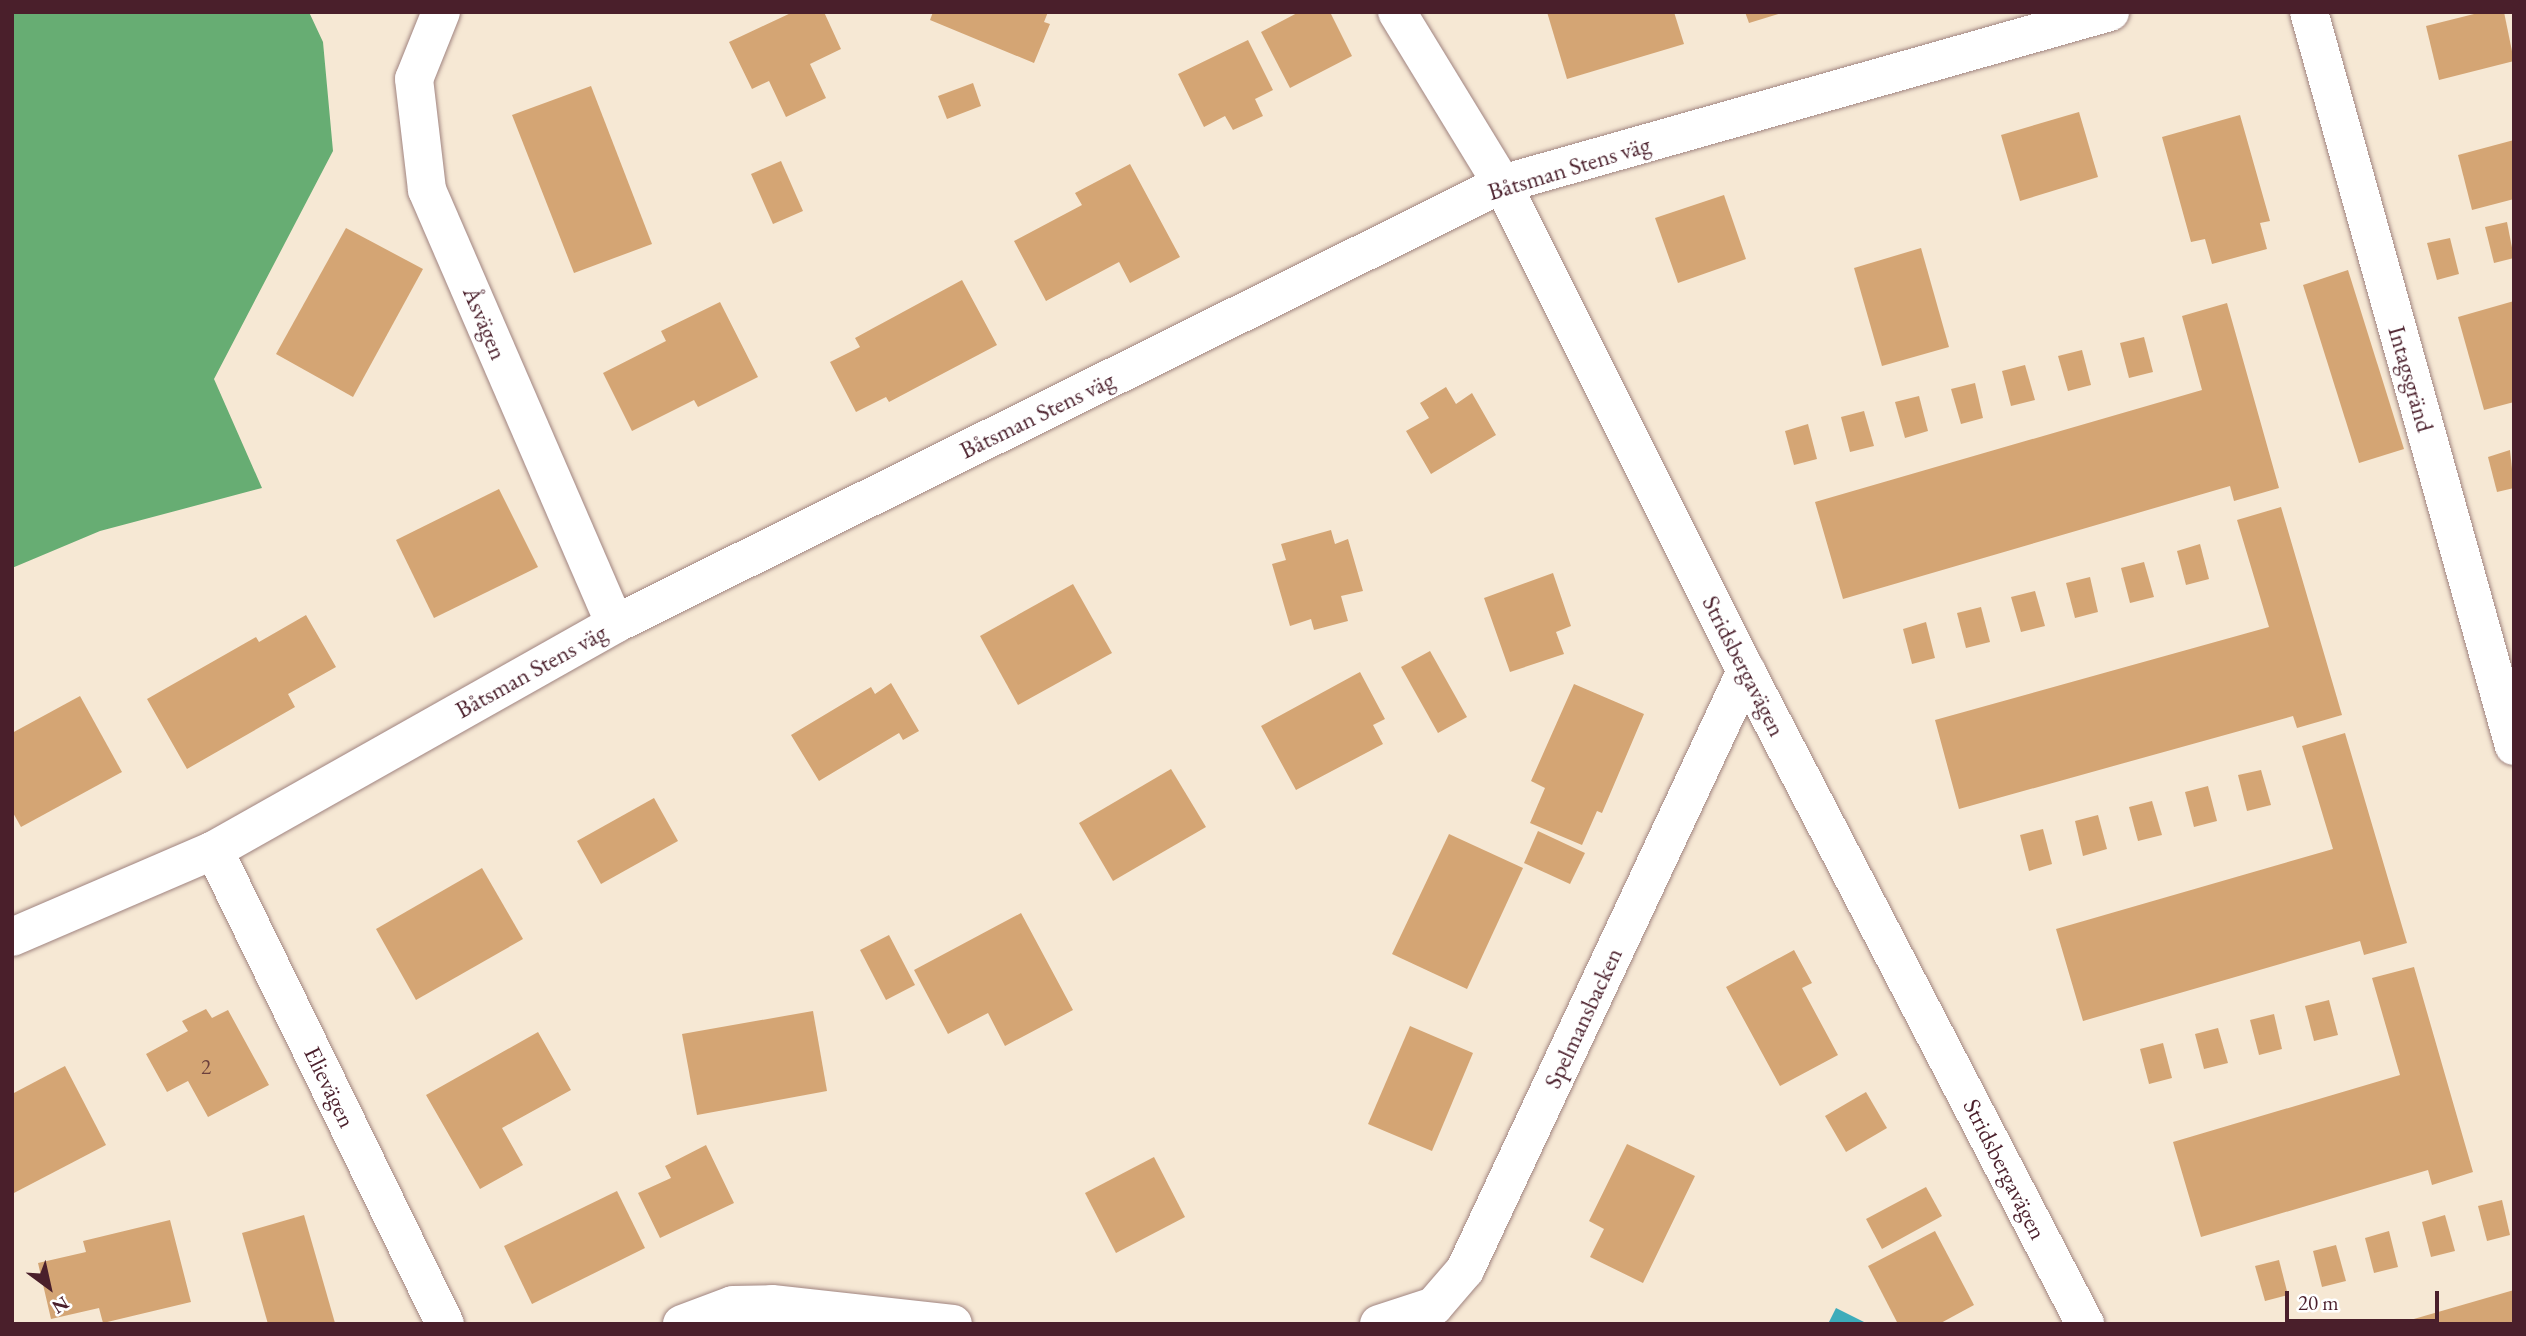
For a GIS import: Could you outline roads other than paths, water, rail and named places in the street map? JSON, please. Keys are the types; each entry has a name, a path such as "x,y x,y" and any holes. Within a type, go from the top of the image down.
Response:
{"street":[{"name":"Åsvägen","path":"440,12 414,79 427,190 615,624"},
{"name":"Stridsbergavägen","path":"1397,12 1502,184 1746,671 2085,1324"},
{"name":"Båtsman Stens väg","path":"12,937 214,850 615,624 1502,184 2110,12"},
{"name":"Intagsgränd","path":"2309,12 2514,746"},
{"name":"Spelmansbacken","path":"1379,1324 1434,1306 1465,1270 1746,671"},
{"name":"Elievägen","path":"214,850 445,1324"},
{"path":"682,1324 733,1305 772,1304 953,1324"}],"water":[{"path":"1836,1308 1864,1322 1863,1324 1828,1324"}]}
